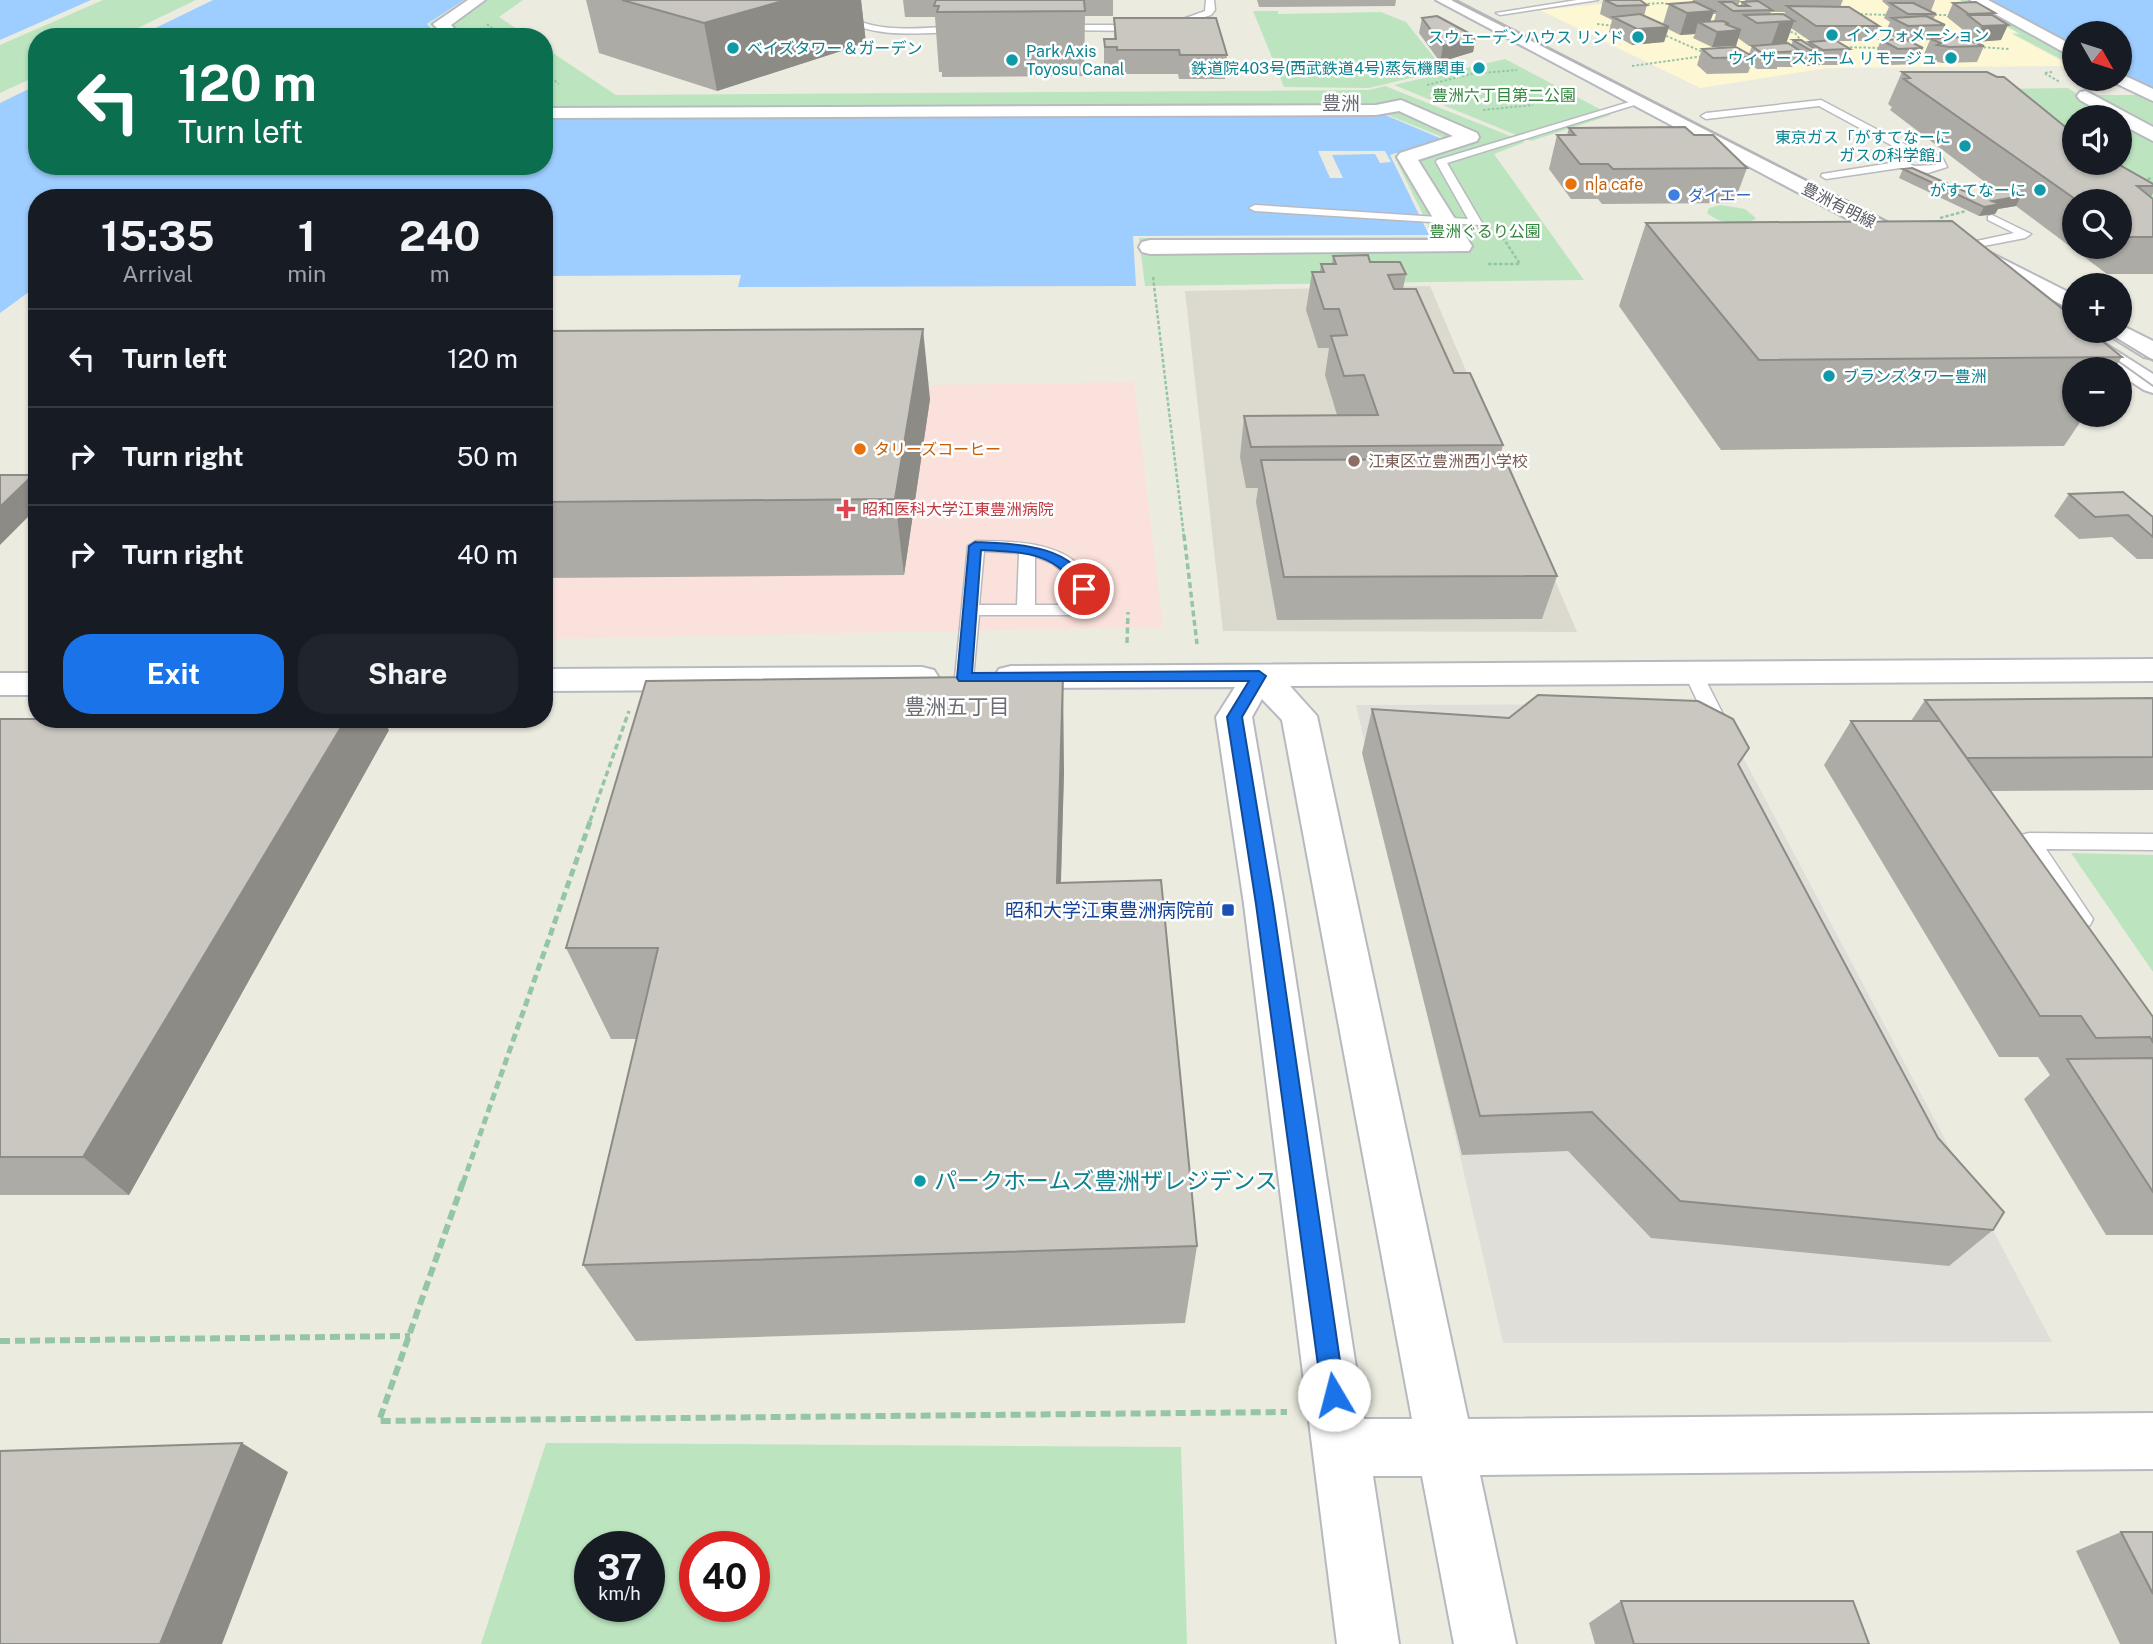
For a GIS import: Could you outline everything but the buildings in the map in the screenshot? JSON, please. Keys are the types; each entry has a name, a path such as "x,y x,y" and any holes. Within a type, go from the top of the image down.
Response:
{"street":[{"path":"445,28 441,24 478,0"},
{"name":"豊洲有明線","path":"1443,0 1933,254"},
{"path":"1477,0 1754,140"},
{"path":"1977,0 2062,46"},
{"path":"2132,85 2153,96"},
{"path":"2153,118 2096,95 2086,96 2153,135"},
{"path":"553,113 1376,110 1401,105 1470,137 1407,157 1461,246 1151,256"},
{"name":"豊洲有明線","path":"1820,173 1850,188"},
{"path":"1945,236 2062,298"},
{"path":"2060,326 2153,385"},
{"path":"2132,339 2153,352"},
{"path":"553,680 2153,670"},
{"path":"1259,676 1299,716 1485,1644"},
{"path":"1259,676 1234,717 1264,904 1368,1644"},
{"path":"0,684 28,684"},
{"path":"1341,1448 2153,1441"}],"lane":[{"path":"839,0 835,9 839,16 862,24 903,29 970,29"},
{"path":"1051,28 1157,27 1184,23 1202,17 1211,9 1210,0"},
{"path":"1500,12 1560,1 1594,0"},
{"path":"1255,208 1476,223 1441,162 1639,102"},
{"path":"1706,116 1821,103 1912,152 1938,159 1942,167 1932,170 1910,169 1889,156 1912,152"},
{"path":"1820,173 1900,165"},
{"path":"1967,247 2025,234 1992,218"},
{"path":"964,678 975,546 1027,549 1051,556 1080,579 1085,610 971,610"},
{"path":"1026,610 1027,549"},
{"path":"1693,673 1729,747"},
{"path":"2091,932 2029,841 2153,842"}],"path":[{"path":"1638,2 1646,4"},
{"path":"1634,5 1664,3 1674,6"},
{"path":"1854,14 1890,15"},
{"path":"1926,15 1931,20"},
{"path":"1587,19 1603,26 1624,26"},
{"path":"1936,26 1957,46"},
{"path":"1782,30 1794,33 1800,42 1810,48"},
{"path":"1628,66 1710,56 1656,32"},
{"path":"1834,47 1888,48"},
{"path":"1427,85 1449,77 1485,71 1523,70"},
{"path":"2141,180 2153,178"},
{"path":"1479,264 1520,264 1497,229"},
{"path":"1151,256 1198,652"},
{"path":"1127,651 1128,612"},
{"path":"632,704 379,1422 1288,1412"},
{"path":"0,1341 410,1336"}],"shaded area":[{"path":"1642,0 1959,0 2017,32 2010,33 2062,61 2062,66 1828,68 1700,88 1540,10"},
{"name":"江東区立豊洲西小学校","path":"1430,286 1577,632 1223,631 1185,291"},
{"name":"昭和医科大学江東豊洲病院","path":"1134,382 1163,627 553,639 553,391"},
{"path":"1715,704 2052,1342 1503,1343 1356,705"}],"green space":[{"path":"103,0 196,0 138,28 39,28"},
{"path":"467,0 523,0 499,17 516,28 433,28 429,24"},
{"path":"1960,0 1981,0 2062,44 2062,60 2013,34 2020,34"},
{"path":"1253,11 1278,11 1278,14 1381,12 1406,22 1444,70 1369,88 1284,87"},
{"path":"28,33 28,80 0,93 0,45"},
{"name":"豊洲ぐるり公園","path":"553,53 616,95 1369,90 1385,86 1525,142 1494,154 1584,280 1145,286 1139,238 1434,237 1394,156 1447,139 1383,113 553,116"},
{"name":"豊洲六丁目第二公園","path":"1505,59 1611,115 1531,141 1394,85"},
{"path":"2132,84 2153,92 2153,202 2111,175 2132,175 2132,105 2062,105 2062,143 1979,89 2062,88 2062,91 2073,91 2079,95 2136,95 2129,91 2132,91"},
{"path":"1721,205 1745,209 1756,218 1739,224 1718,220 1707,213 1709,208"},
{"path":"2071,853 2153,855 2153,972"},
{"path":"546,1443 1181,1447 1187,1644 481,1644"}],"water":[{"path":"0,0 91,0 0,40"},
{"path":"213,0 464,0 427,24 431,28 155,28"},
{"path":"1981,0 2153,0 2153,93 2132,82 2132,21 2062,21 2062,44"},
{"path":"28,89 28,175 553,175 553,117 1383,114 1442,139 1390,155 1429,235 1133,236 1136,286 738,287 741,275 553,276 553,189 28,189 28,293 0,313 0,103"}],"pier":[{"path":"1318,151 1385,151 1391,162 1380,163 1375,154 1332,155 1343,178 1330,178"}],"tram line":[{"path":"1453,0 1904,230"},
{"path":"2032,289 2062,306"},
{"path":"2124,343 2153,361"},
{"path":"2104,351 2153,386"}],"place":[{"name":"インフォメーション","path":"1832,35"},
{"name":"スウェーデンハウス リンド","path":"1638,37"},
{"name":"ベイズタワー＆ガーデン","path":"733,48"},
{"name":"ウィザースホーム リモージュ","path":"1951,58"},
{"name":"Park Axis Toyosu Canal","path":"1012,60"},
{"name":"鉄道院403号(西武鉄道4号)蒸気機関車","path":"1479,68"},
{"name":"東京ガス「がすてなーに ガスの科学館」","path":"1965,146"},
{"name":"n|a cafe","path":"1571,184"},
{"name":"がすてなーに","path":"2040,190"},
{"name":"ダイエー","path":"1674,195"},
{"name":"ブランズタワー豊洲","path":"1829,376"},
{"name":"タリーズコーヒー","path":"860,449"},
{"name":"江東区立豊洲西小学校","path":"1354,461"},
{"name":"昭和医科大学江東豊洲病院","path":"846,509"},
{"name":"昭和大学江東豊洲病院前","path":"1228,910"},
{"name":"パークホームズ豊洲ザレジデンス","path":"920,1181"}],"district":[{"name":"豊洲","path":"1341,103"},
{"name":"豊洲五丁目","path":"957,707"}],"route":[{"path":"1084,589 1071,569 1051,556 1023,548 975,546 964,678 1259,676 1234,717 1264,904 1334,1395"}]}
